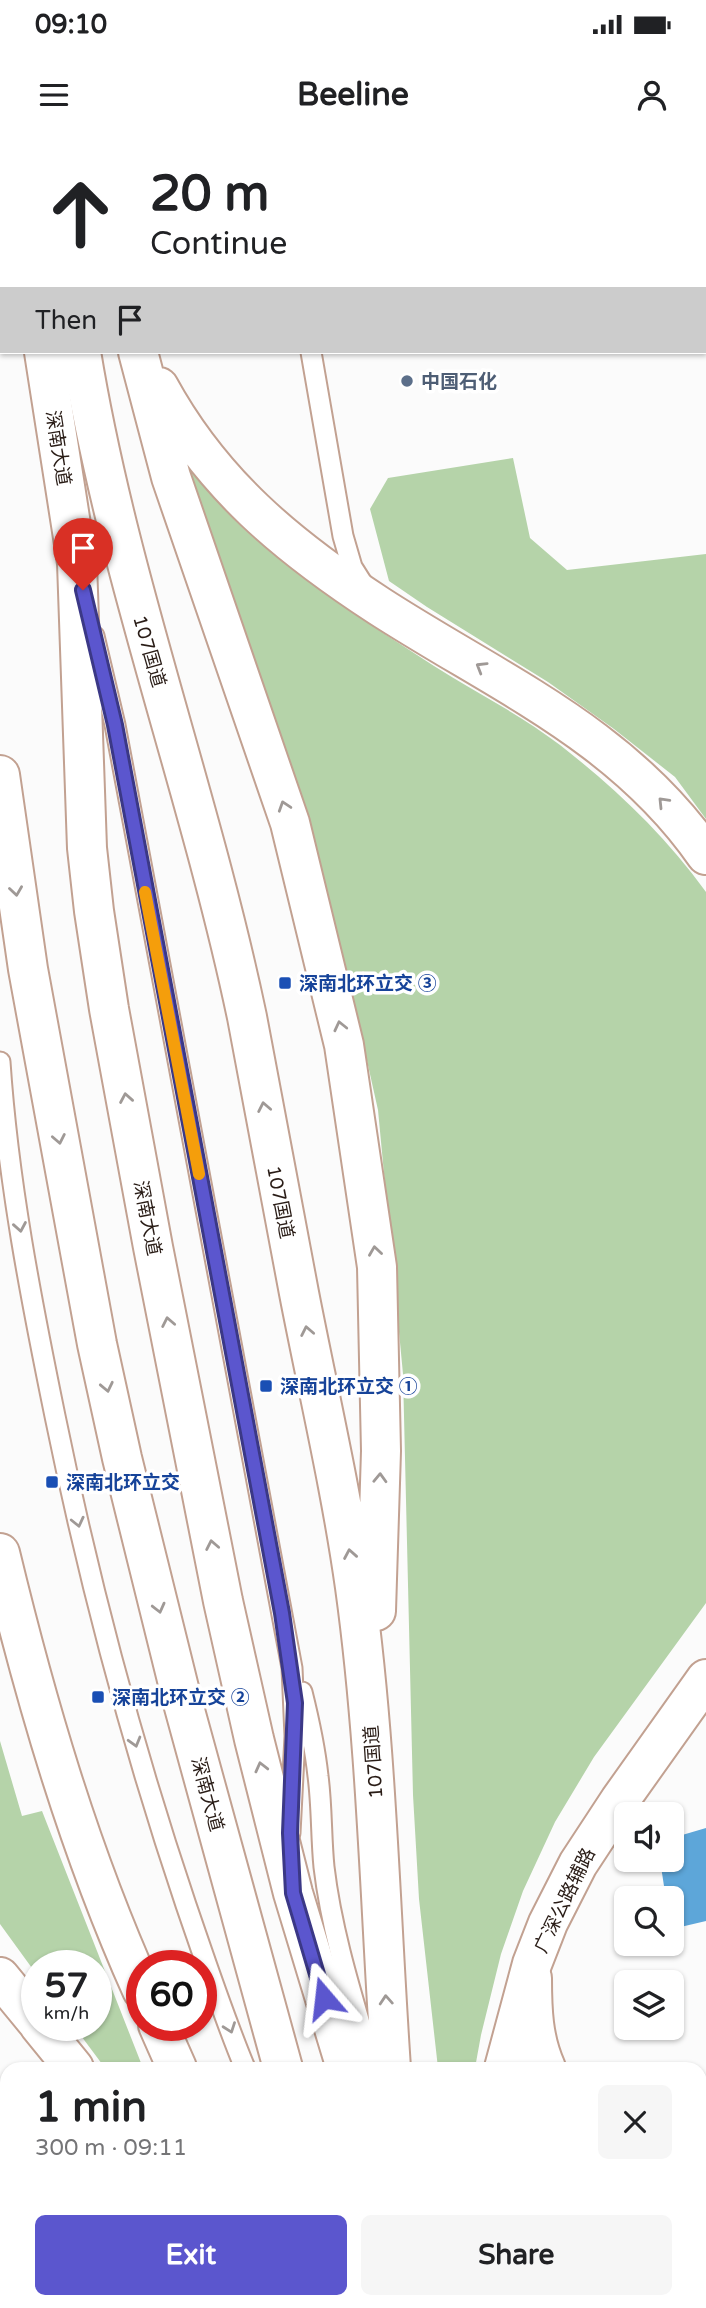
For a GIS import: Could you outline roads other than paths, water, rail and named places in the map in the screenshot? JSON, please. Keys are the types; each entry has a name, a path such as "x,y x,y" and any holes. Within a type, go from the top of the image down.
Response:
{"main road":[{"name":"深南大道","path":"44,354 76,563 86,838 109,1009 223,1601 254,1740 293,1893 344,2062"},
{"name":"107国道","path":"81,354 126,566 197,818 246,1016 354,1583 366,1673 391,2062"},
{"path":"140,354 171,477 290,823 344,1045 359,1134 377,1267 381,1377 374,1671 375,1791"},
{"path":"141,354 170,407 191,438 241,500 312,560 380,606 522,691 581,731 636,774 685,825 706,855"},
{"name":"深南大道","path":"0,775 27,969 97,1344 122,1458 181,1696 281,2062"},
{"path":"0,1553 49,1739 81,1837 126,1955"},
{"name":"广深公路辅路","path":"505,2062 532,1964 548,1923 578,1864 706,1679"},
{"path":"532,1964 532,2019 544,2062"},
{"path":"0,1977 21,2002"},
{"path":"52,2041 69,2062"},
{"path":"165,2041 174,2062"}],"lane":[{"path":"310,354 347,552 363,585 380,606"},
{"path":"76,563 115,725 282,1613 295,1703 290,1833 293,1893"},
{"path":"0,1062 15,1194 40,1341 94,1593 155,1812 201,1948 244,2062"},
{"path":"282,1613 313,1738 330,1906 371,2062"}],"water":[{"path":"706,1828 706,1921 684,1926 684,1886 664,1886 662,1872 684,1872 684,1834"}],"place":[{"name":"中国石化","path":"407,381"},
{"name":"深南北环立交 ③","path":"285,983"},
{"name":"深南北环立交 ①","path":"266,1386"},
{"name":"深南北环立交","path":"52,1482"},
{"name":"深南北环立交 ②","path":"98,1697"}]}
